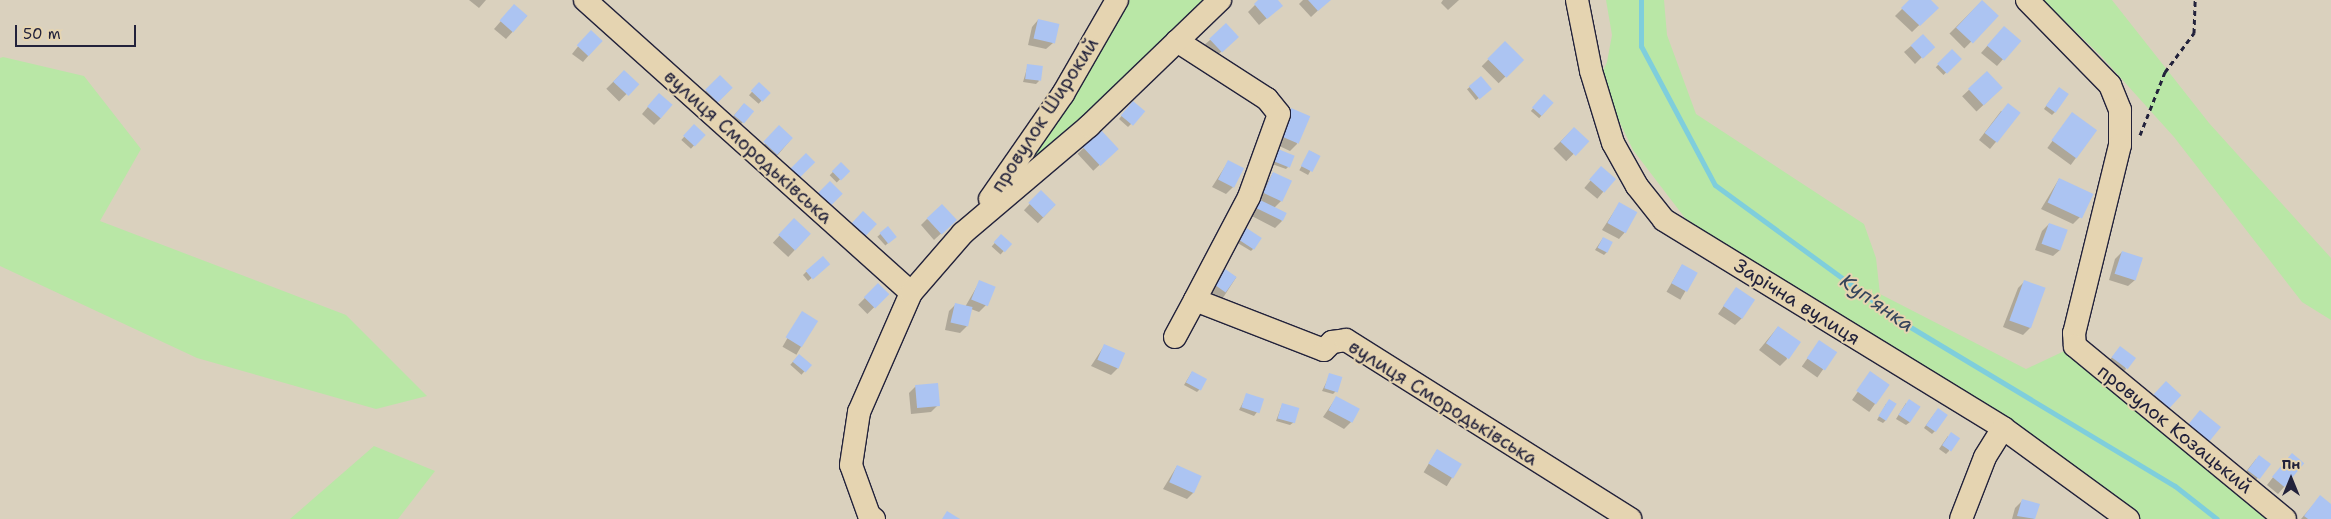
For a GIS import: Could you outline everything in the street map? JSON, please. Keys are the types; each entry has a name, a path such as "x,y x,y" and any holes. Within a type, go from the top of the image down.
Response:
{"street":[{"name":"вулиця Смородьківська","path":"585,0 911,293"},
{"name":"провулок Широкий","path":"970,227 1063,94 1117,0"},
{"path":"872,517 851,465 859,412 911,293 970,227 1089,126 1220,0"},
{"name":"Зарічна вулиця","path":"1578,0 1591,71 1613,144 1637,186 1664,220 2002,428 2128,519"},
{"name":"провулок Козацький","path":"2027,0 2110,86 2120,110 2120,145 2074,333 2076,346 2096,366 2285,519"},
{"path":"1175,337 1249,197 1278,114 1267,99 1178,41"},
{"name":"вулиця Смородьківська","path":"1194,300 1324,350 1332,342 1346,340 1630,519"},
{"path":"1961,519 1985,457 2002,428"}],"path":[{"path":"2139,138 2166,72 2194,33 2195,0"}],"green space":[{"path":"1117,0 1220,0 970,227"},
{"path":"1606,0 1664,0 1667,35 1696,114 1864,224 1876,258 1880,294 2026,369 2075,346 2281,519 2127,519 1685,218 1633,150 1599,79 1607,62 1612,35"},
{"path":"2043,0 2112,0 2209,123 2331,258 2331,320 2302,302 2174,137 2101,56"},
{"path":"3,57 84,76 141,149 100,221 346,315 427,396 376,409 197,358 0,266 0,58"},
{"path":"374,446 435,471 398,519 290,519"}],"building":[{"path":"1258,0 1278,0 1283,6 1267,19 1254,4"},
{"path":"1308,0 1331,0 1318,11"},
{"path":"1909,0 1931,0 1939,8 1920,26 1901,8"},
{"path":"1982,0 1999,16 1973,43 1956,28"},
{"path":"514,4 528,16 513,32 500,21"},
{"path":"1038,19 1059,24 1055,43 1034,38"},
{"path":"1226,23 1239,37 1222,53 1209,39"},
{"path":"2004,26 2021,41 2004,61 1987,46"},
{"path":"591,30 603,41 588,56 577,45"},
{"path":"1923,34 1935,47 1923,59 1911,46"},
{"path":"1505,41 1524,60 1506,78 1487,59"},
{"path":"1952,49 1962,59 1947,74 1937,64"},
{"path":"1027,64 1043,66 1041,81 1025,79"},
{"path":"624,70 639,84 628,96 613,82"},
{"path":"1987,71 2003,88 1984,106 1968,89"},
{"path":"720,75 733,88 718,103 705,90"},
{"path":"1481,76 1492,89 1480,99 1469,86"},
{"path":"759,82 771,93 763,102 751,91"},
{"path":"2059,87 2069,94 2056,113 2046,106"},
{"path":"659,93 673,105 661,118 647,107"},
{"path":"1544,94 1554,103 1542,116 1532,107"},
{"path":"1133,101 1145,111 1133,126 1121,116"},
{"path":"744,103 754,111 744,124 734,115"},
{"path":"2008,103 2021,113 1997,143 1985,133"},
{"path":"1291,108 1310,116 1299,144 1279,136"},
{"path":"2072,112 2097,130 2077,159 2051,140"},
{"path":"694,124 706,135 695,147 683,136"},
{"path":"779,125 793,138 777,155 763,142"},
{"path":"1574,127 1589,141 1576,156 1560,142"},
{"path":"1101,130 1119,149 1100,166 1083,147"},
{"path":"1278,149 1295,156 1290,168 1273,161"},
{"path":"1309,150 1321,156 1312,172 1301,166"},
{"path":"806,153 815,162 798,180 788,171"},
{"path":"1228,160 1244,168 1234,188 1218,180"},
{"path":"841,162 850,171 841,180 832,171"},
{"path":"1601,166 1616,179 1604,193 1589,180"},
{"path":"1273,172 1292,181 1282,202 1263,193"},
{"path":"2059,178 2093,194 2082,219 2048,202"},
{"path":"830,181 843,194 830,206 817,194"},
{"path":"1041,190 1056,205 1043,218 1028,203"},
{"path":"1258,199 1287,213 1283,221 1254,207"},
{"path":"1619,202 1637,212 1626,233 1607,223"},
{"path":"942,204 957,220 942,234 927,218"},
{"path":"863,211 877,224 865,237 851,224"},
{"path":"794,218 811,234 795,251 778,235"},
{"path":"2049,223 2068,230 2060,251 2041,244"},
{"path":"888,226 897,237 888,244 879,233"},
{"path":"1245,227 1262,238 1254,250 1237,239"},
{"path":"1001,234 1012,244 1005,252 994,242"},
{"path":"1603,237 1613,242 1607,253 1598,248"},
{"path":"2122,251 2143,258 2136,281 2115,274"},
{"path":"823,256 830,264 813,279 806,271"},
{"path":"1682,264 1698,273 1687,292 1671,283"},
{"path":"1221,266 1237,277 1226,292 1210,282"},
{"path":"979,280 996,287 988,306 971,299"},
{"path":"2024,280 2046,288 2031,328 2009,320"},
{"path":"878,283 889,294 875,308 864,297"},
{"path":"1736,287 1755,300 1742,319 1723,306"},
{"path":"955,303 973,307 968,327 951,322"},
{"path":"802,311 818,321 802,347 786,337"},
{"path":"1778,326 1801,342 1789,359 1766,343"},
{"path":"1819,340 1837,352 1825,371 1807,358"},
{"path":"1104,344 1125,353 1119,369 1097,360"},
{"path":"2120,346 2136,358 2128,369 2112,357"},
{"path":"799,354 812,365 806,373 793,362"},
{"path":"1192,371 1207,379 1201,390 1186,382"},
{"path":"1870,371 1890,385 1876,404 1856,391"},
{"path":"1329,373 1342,377 1338,392 1324,388"},
{"path":"2166,381 2181,395 2169,408 2154,394"},
{"path":"938,383 940,406 917,408 915,385"},
{"path":"1246,393 1264,399 1259,413 1241,407"},
{"path":"1336,396 1360,409 1352,423 1328,410"},
{"path":"1889,399 1897,404 1886,421 1878,416"},
{"path":"1909,399 1921,407 1910,423 1898,415"},
{"path":"1282,403 1299,408 1295,423 1278,418"},
{"path":"1938,408 1948,415 1936,432 1926,425"},
{"path":"2200,410 2221,427 2209,442 2188,425"},
{"path":"1951,432 1960,438 1951,451 1942,445"},
{"path":"1437,449 1462,464 1453,479 1428,464"},
{"path":"2292,453 2304,463 2284,487 2272,477"},
{"path":"2259,455 2271,464 2260,479 2248,470"},
{"path":"1177,465 1202,476 1194,493 1169,482"},
{"path":"2320,495 2331,504 2331,519 2308,519 2304,516"},
{"path":"2022,499 2040,504 2035,519 2017,516"},
{"path":"947,511 960,519 942,519"}],"waterway":[{"name":"Куп'янка","path":"1641,0 1641,46 1715,185 1902,322 2175,486 2217,519"}]}
